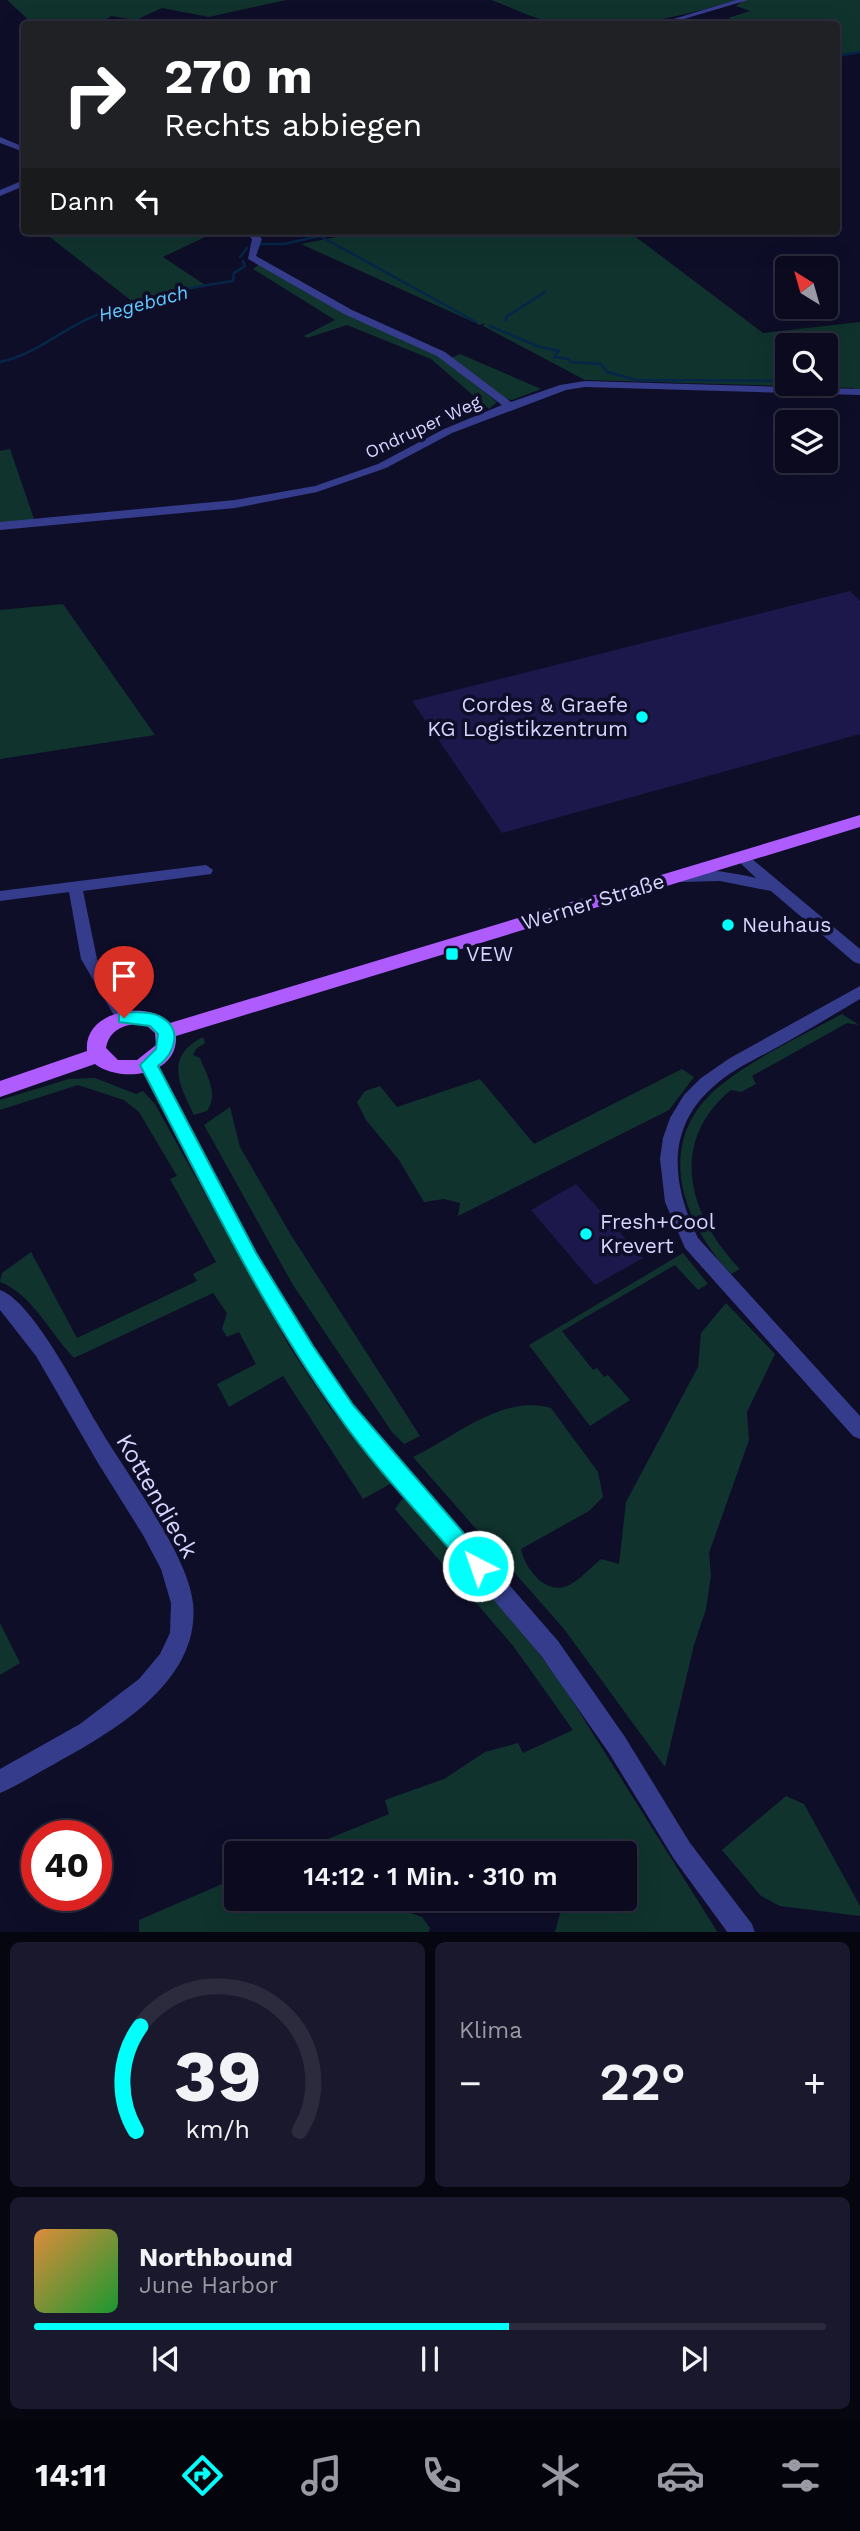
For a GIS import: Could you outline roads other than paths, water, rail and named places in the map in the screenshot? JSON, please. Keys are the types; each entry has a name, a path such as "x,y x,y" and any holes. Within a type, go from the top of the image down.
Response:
{"main road":[{"name":"Werner Straße","path":"166,1032 860,821"},
{"path":"124,1018 154,1021 166,1032 166,1046 162,1054 148,1065 120,1068 104,1062 98,1055 96,1041 100,1034 124,1018"},
{"path":"0,1088 98,1055"}],"street":[{"path":"671,21 744,0"},
{"path":"0,140 21,149"},
{"path":"0,193 21,184"},
{"path":"253,235 257,239 251,257 348,312 441,354 510,406"},
{"name":"Ondruper Weg","path":"0,526 235,504 317,489 382,466 448,431 564,387 604,382 860,392"},
{"path":"741,857 860,958"},
{"path":"0,896 206,870"},
{"path":"677,877 720,876 774,887"},
{"path":"75,887 89,959 124,1018"},
{"path":"860,992 705,1084 678,1118 670,1137 667,1174 678,1220 691,1243 860,1430"},
{"path":"148,1065 250,1258 346,1411 550,1650 617,1745 682,1851 742,1932"},
{"name":"Kottendieck","path":"0,1298 19,1314 169,1563 183,1603 182,1636 167,1666 137,1699 0,1782"}],"waterway":[{"path":"840,55 860,52"},
{"path":"320,236 324,235"},
{"name":"Hegebach","path":"258,244 284,244 320,236"},
{"name":"Hegebach","path":"320,236 476,322"},
{"path":"240,257 247,248"},
{"name":"Hegebach","path":"0,362 24,354 80,323 126,304 233,281 234,273 245,266 243,261"},
{"path":"506,321 506,317 545,292"},
{"path":"490,326 537,346 559,351 554,357 569,359 570,362 601,364 607,372 637,380 775,381"}],"place":[{"name":"Cordes & Graefe KG Logistikzentrum","path":"642,717"},
{"name":"Neuhaus","path":"728,925"},
{"name":"VEW","path":"452,954"},
{"name":"Fresh+Cool Krevert","path":"586,1234"}]}
